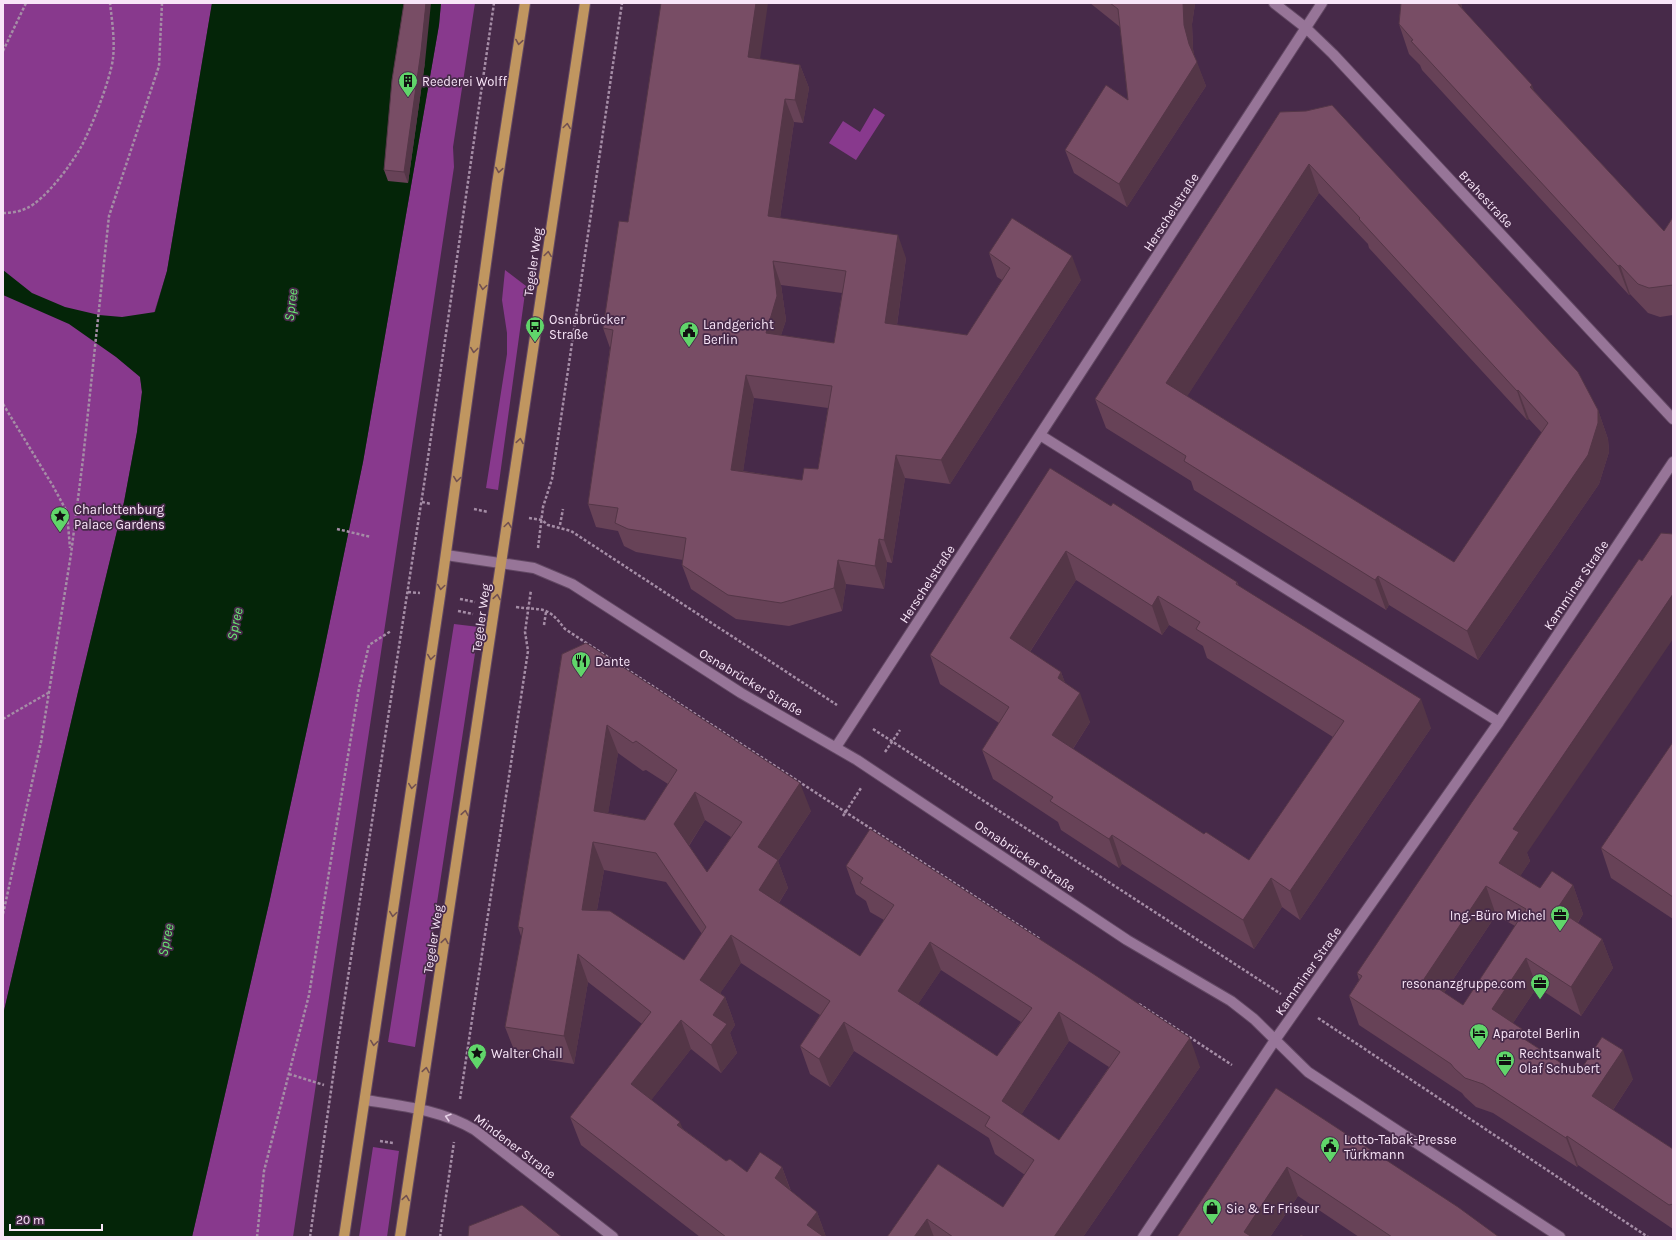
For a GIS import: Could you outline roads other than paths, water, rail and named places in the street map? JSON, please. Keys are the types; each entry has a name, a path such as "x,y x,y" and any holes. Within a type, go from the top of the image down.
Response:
{"main road":[{"path":"344,1237 446,555 496,191 525,3"},
{"name":"Tegeler Weg","path":"400,1237 585,3"}],"street":[{"name":"Brahestraße","path":"1274,3 1306,28 1338,60 1673,419"},
{"name":"Herschelstraße","path":"836,747 1322,3"},
{"path":"1040,435 1499,722"},
{"name":"Kamminer Straße","path":"1143,1237 1275,1040 1499,722 1673,462"},
{"name":"Osnabrücker Straße","path":"446,555 534,568 572,584 741,693 836,747 1127,940 1231,1001 1254,1018 1308,1072 1560,1237"},
{"name":"Mindener Straße","path":"365,1100 420,1109 458,1120 475,1130 613,1237"}],"water":[{"name":"Spree","path":"212,3 441,3 439,25 363,462 270,899 192,1237 3,1237 3,1015 124,502 137,432 142,392 140,377 116,357 69,324 3,295 3,270 32,293 65,307 99,315 122,317 155,312 167,271"}],"place":[{"name":"Reederei Wolff","path":"408,98"},
{"name":"Osnabrücker Straße","path":"535,343"},
{"name":"Landgericht Berlin","path":"689,348"},
{"name":"Charlottenburg Palace Gardens","path":"60,533"},
{"name":"Dante","path":"581,678"},
{"name":"Ing.-Büro Michel","path":"1560,932"},
{"name":"resonanzgruppe.com","path":"1540,1000"},
{"name":"Aparotel Berlin","path":"1479,1050"},
{"name":"Walter Chall","path":"477,1070"},
{"name":"Rechtsanwalt Olaf Schubert","path":"1505,1077"},
{"name":"Lotto-Tabak-Presse Türkmann","path":"1330,1163"},
{"name":"Sie & Er Friseur","path":"1212,1225"}]}
